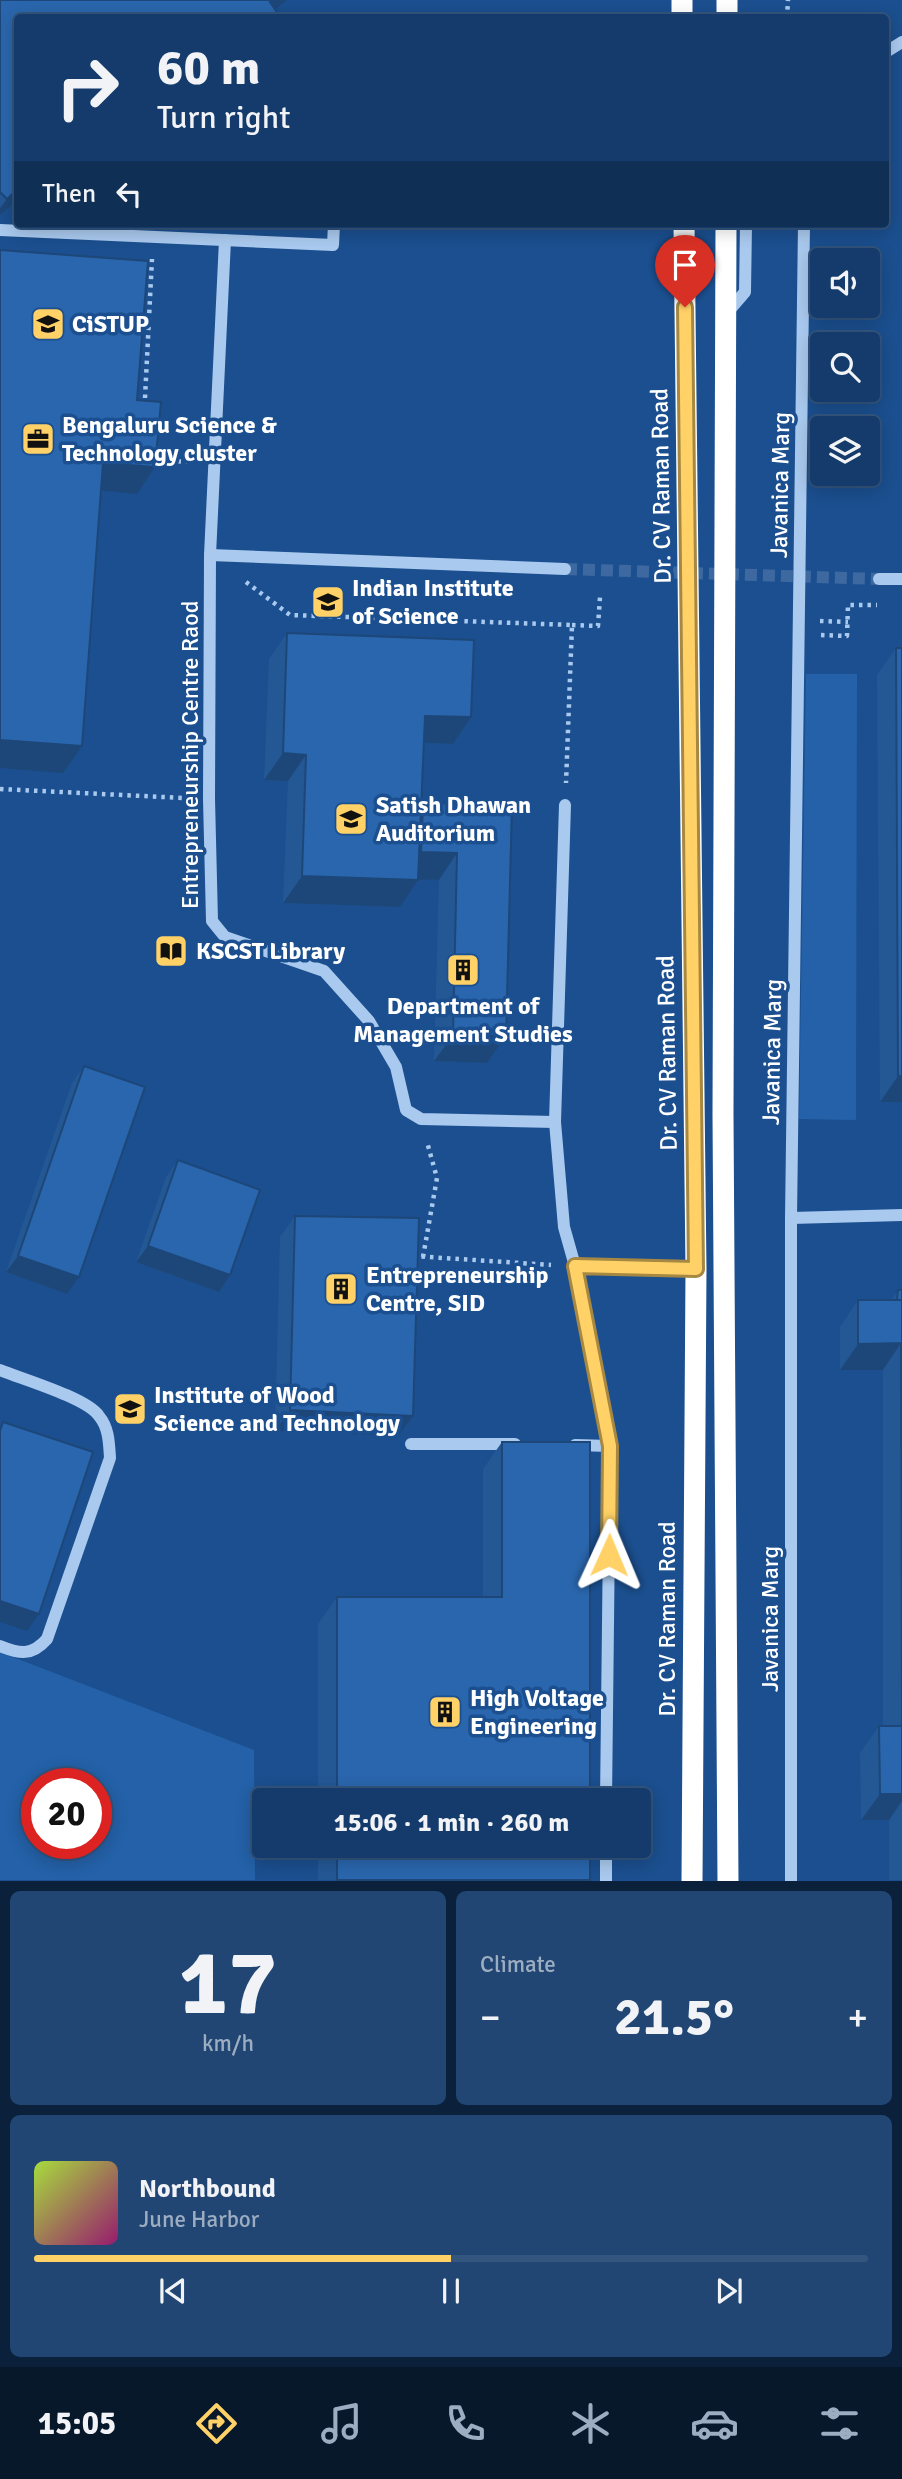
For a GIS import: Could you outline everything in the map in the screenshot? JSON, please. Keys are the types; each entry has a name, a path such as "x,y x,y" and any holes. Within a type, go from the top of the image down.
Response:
{"highway":[{"name":"Dr. CV Raman Road","path":"684,228 696,1269 692,1881"},
{"path":"726,228 723,1130 729,1881"}],"lane":[{"path":"0,230 333,245 334,228"},
{"path":"726,314 745,292 746,228"},
{"name":"Javanica Marg","path":"791,1881 791,1218 804,228"},
{"name":"Entrepreneurship Centre Raod","path":"225,240 211,555 209,799 212,921 225,937 324,971 369,1021 396,1067 406,1110 421,1119"},
{"path":"211,555 565,569"},
{"path":"879,579 902,579"},
{"path":"565,804 555,1122 564,1227 575,1266 610,1446 606,1788"},
{"path":"421,1119 555,1122"},
{"path":"791,1218 902,1215"},
{"path":"575,1266 696,1269"},
{"path":"0,1370 71,1397 98,1414 108,1433 110,1458 47,1639 36,1650 29,1652 18,1653 0,1646"},
{"path":"411,1444 528,1445"},
{"path":"569,1445 610,1446"},
{"path":"606,1858 606,1881"}],"path":[{"path":"145,398 154,237"},
{"path":"139,460 215,463"},
{"path":"211,555 290,615 598,626 600,597"},
{"path":"799,635 847,636 848,605 888,605"},
{"path":"565,804 572,625"},
{"path":"0,789 209,799"},
{"path":"421,1119 437,1178 423,1257"},
{"path":"405,1256 575,1266"}],"shaded area":[{"path":"806,674 857,674 856,1120 799,1119"},
{"path":"0,1652 254,1750 252,1858 255,1858 255,1880 0,1880"}],"building":[{"path":"0,0 273,0 270,2 278,14 14,14 14,193 7,199 0,192"},
{"path":"0,250 148,261 137,400 161,402 155,467 103,463 82,746 0,740"},
{"path":"287,633 474,640 471,717 425,716 418,880 302,876 306,755 283,753"},
{"path":"896,648 902,648 902,1076 898,1076"},
{"path":"423,803 512,805 506,1036 453,1035 457,853 421,852"},
{"path":"84,1066 145,1087 79,1277 18,1256"},
{"path":"178,1160 260,1190 230,1275 148,1246"},
{"name":"Entrepreneurship Centre, SID","path":"295,1216 419,1218 413,1416 290,1410"},
{"path":"898,1290 902,1290 902,1300 897,1300"},
{"path":"858,1300 902,1300 902,1726 901,1343 858,1344"},
{"path":"3,1422 93,1452 39,1614 0,1601 0,1431"},
{"name":"High Voltage Engineering","path":"502,1442 590,1442 590,1788 337,1788 337,1597 502,1597"},
{"path":"879,1726 902,1726 902,1794 880,1794"},
{"path":"337,1858 590,1858 590,1880 337,1880"}],"tunnel":[{"path":"565,569 879,579"}],"place":[{"name":"CiSTUP","path":"48,324"},
{"name":"Bengaluru Science & Technology cluster","path":"38,439"},
{"name":"Indian Institute of Science","path":"328,602"},
{"name":"Satish Dhawan Auditorium","path":"351,819"},
{"name":"KSCST Library","path":"171,951"},
{"name":"Department of Management Studies","path":"463,970"},
{"name":"Entrepreneurship Centre, SID","path":"341,1289"},
{"name":"Institute of Wood Science and Technology","path":"130,1409"},
{"name":"High Voltage Engineering","path":"445,1712"}],"route":[{"path":"609,1555 610,1446 575,1266 696,1269 685,307"}]}
